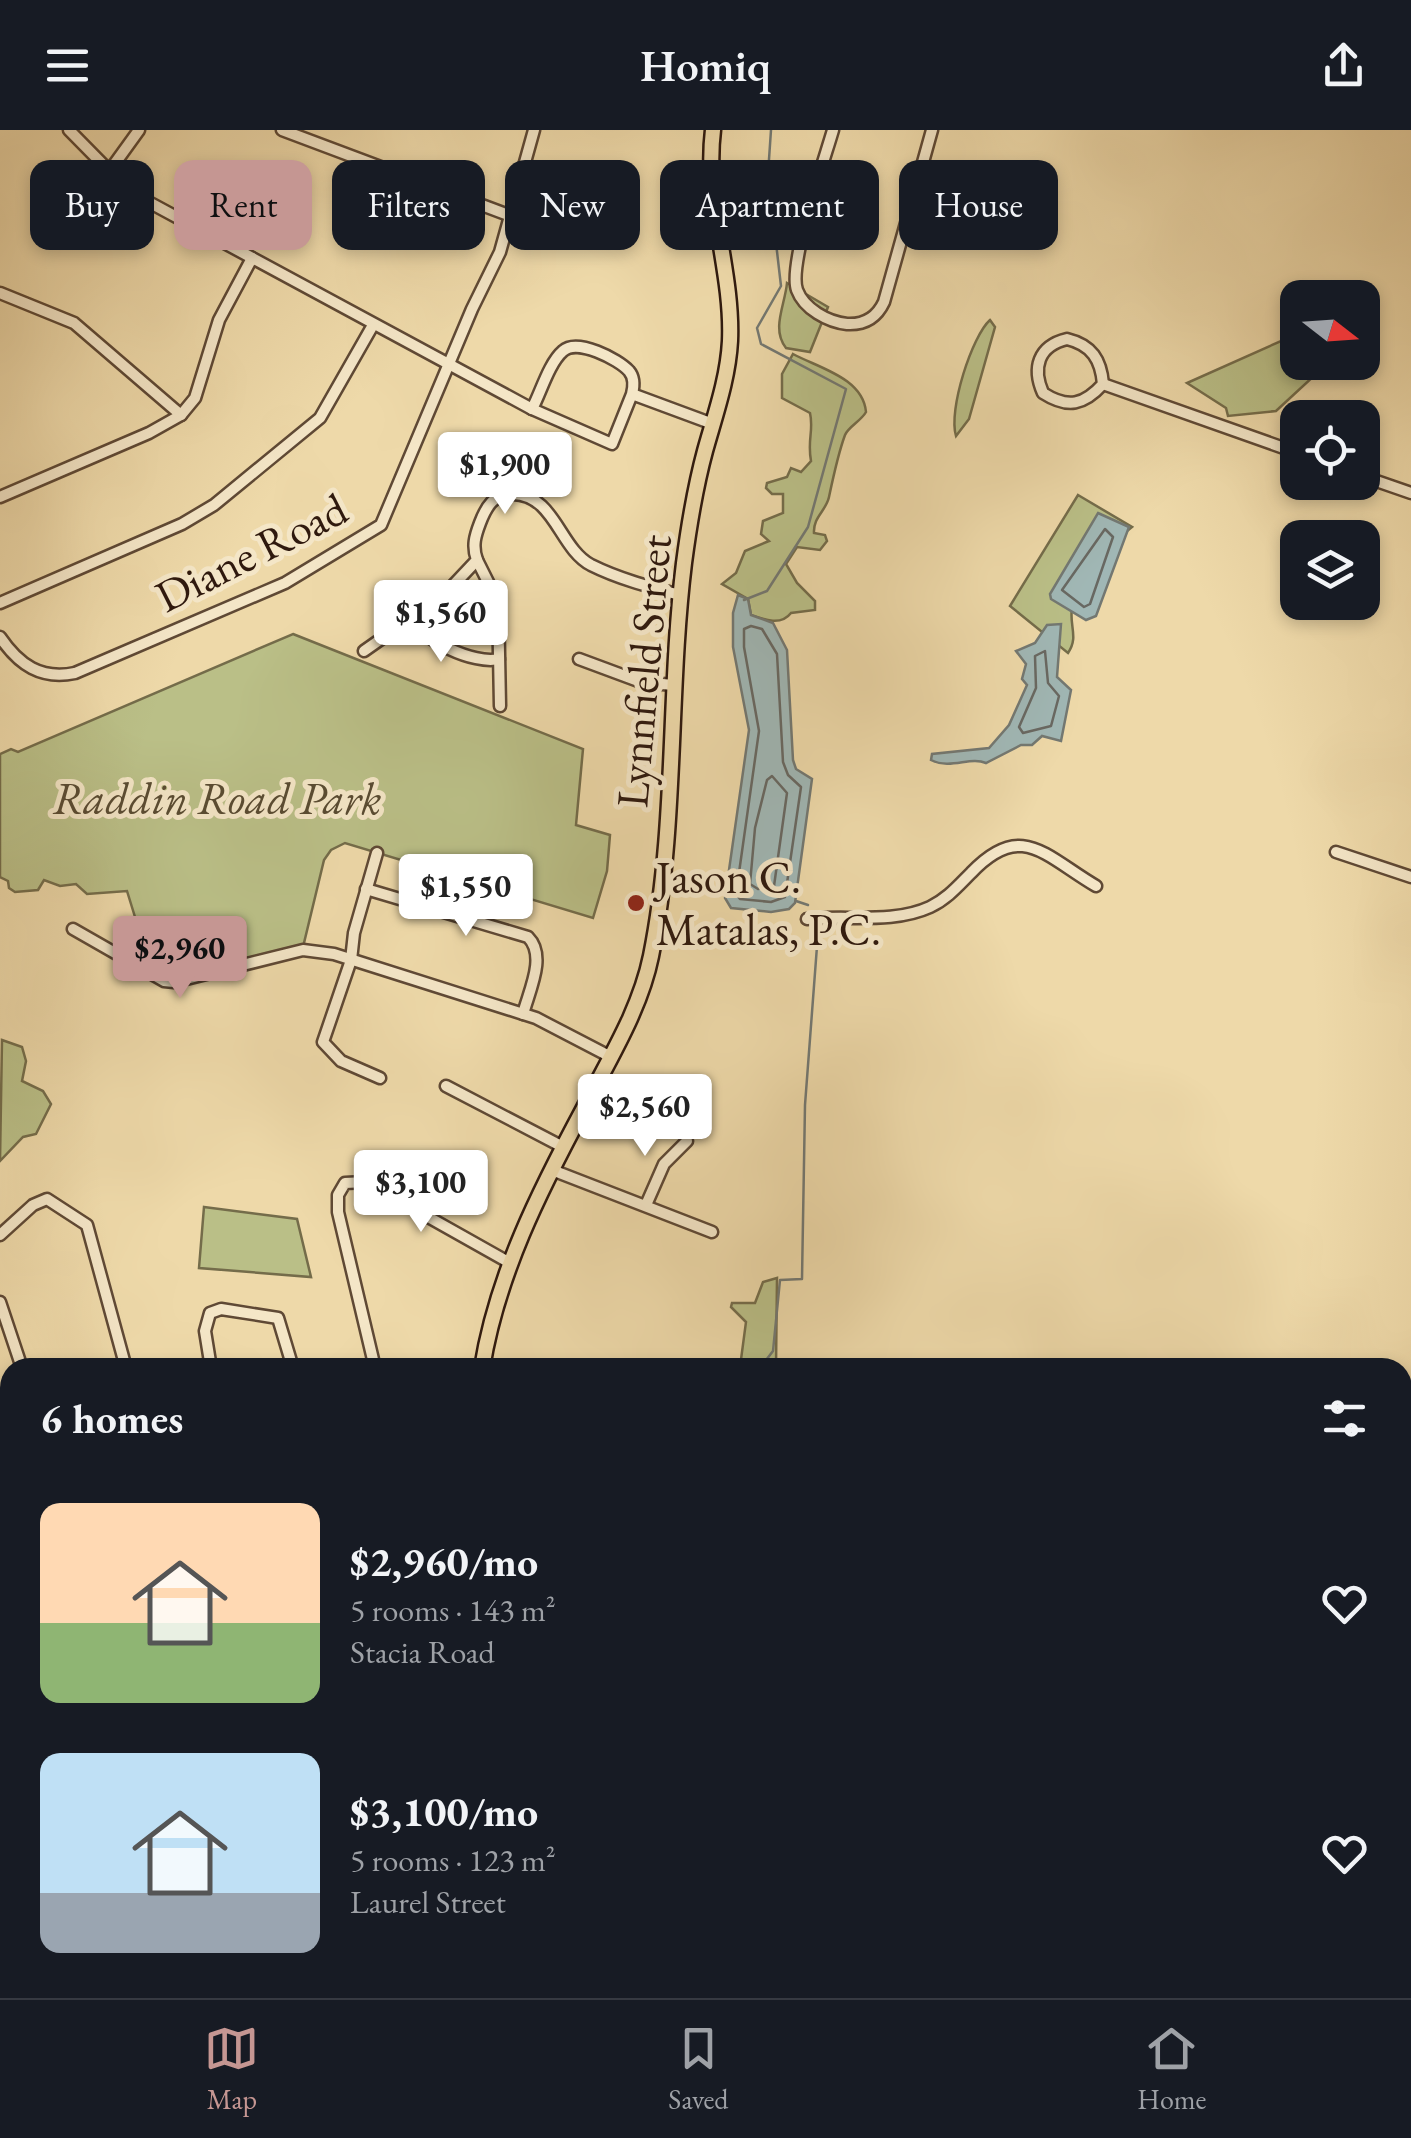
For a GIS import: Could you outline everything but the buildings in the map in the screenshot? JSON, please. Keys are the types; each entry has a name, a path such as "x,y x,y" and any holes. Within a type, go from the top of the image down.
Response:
{"main road":[{"name":"Lynnfield Street","path":"484,1358 510,1263 563,1147 638,1000 653,944 680,595 690,520 725,378 730,330 712,202 713,130"}],"street":[{"path":"69,130 96,160"},
{"path":"117,160 139,130"},
{"path":"282,130 505,214"},
{"name":"Diane Road","path":"526,160 534,130"},
{"path":"833,130 801,246 796,285 810,308 831,320 854,324 872,318 884,302 932,130"},
{"path":"154,205 447,365 532,409 612,444 634,380 628,370 577,346 561,352 532,409"},
{"name":"Diane Road","path":"0,637 15,657 31,669 51,676 76,673 285,583 376,530 387,516 447,365 505,236"},
{"path":"0,497 149,434 181,415 195,398 219,320 252,258"},
{"path":"0,294 74,324 181,415"},
{"path":"0,603 182,524 214,506 320,418 372,325"},
{"path":"1074,340 1095,354 1102,365 1103,384 1083,402 1056,401 1043,393 1036,378 1036,365 1051,344 1074,340"},
{"path":"1103,384 1280,447"},
{"path":"632,394 713,424"},
{"path":"1380,482 1411,493"},
{"path":"500,706 496,594 477,560 475,537 490,502 504,494 519,494 541,505 577,554 590,564 680,595"},
{"path":"364,651 445,594 477,560"},
{"path":"410,617 426,637 479,659 500,659"},
{"path":"579,659 640,682 673,685"},
{"path":"807,919 897,916 924,910 957,889 990,854 1016,843 1031,847 1096,886"},
{"path":"1336,852 1411,877"},
{"path":"376,853 354,933 352,960 323,1042 341,1061 380,1078"},
{"path":"366,889 528,936 536,946 537,959 523,1014"},
{"path":"72,929 164,981 174,982 302,950 316,950 523,1014 561,1029 610,1056"},
{"path":"446,1086 563,1147"},
{"path":"646,1206 664,1164 687,1141"},
{"path":"552,1170 712,1232"},
{"path":"373,1358 340,1224 340,1189 358,1180 510,1263"},
{"path":"0,1235 46,1199 88,1225 123,1358"},
{"path":"0,1302 19,1358"},
{"path":"210,1358 206,1325 210,1313 222,1309 278,1318 290,1358"}],"green space":[{"path":"787,283 828,307 810,352 786,348 782,341 779,325"},
{"path":"990,320 995,327 969,419 956,436 955,409 963,374 976,341"},
{"path":"1280,341 1280,380 1310,380 1288,400 1280,400 1276,411 1228,416 1226,408 1187,383"},
{"path":"793,354 848,382 863,400 866,412 845,435 827,502 816,523 814,533 825,535 827,541 820,550 797,547 786,564 797,583 815,601 815,610 791,613 772,621 751,615 748,599 722,584 736,573 745,551 769,541 761,534 763,521 783,513 783,494 772,494 767,483 787,477 791,468 801,472 811,461 810,413 782,398 782,374"},
{"path":"1078,495 1132,527 1080,589 1072,608 1073,642 1068,653 1010,606"},
{"name":"Raddin Road Park","path":"293,634 583,749 576,825 610,835 607,871 593,918 345,843 331,850 324,860 303,947 204,969 166,972 150,969 131,942 139,930 127,891 87,894 76,884 60,886 44,880 38,890 15,892 9,888 8,881 0,877 0,754 11,749 18,752"},
{"path":"2,1040 22,1047 26,1061 22,1081 43,1091 51,1104 36,1134 23,1137 0,1161"},
{"path":"204,1207 297,1219 311,1277 199,1268"},
{"path":"777,1278 776,1358 741,1358 746,1322 731,1307 732,1303 755,1303 763,1282"}],"water":[{"path":"1098,513 1129,527 1096,616 1086,620 1051,599 1050,594"},
{"path":"738,595 748,599 751,615 773,623 787,650 793,760 796,769 812,779 795,903 789,909 771,912 731,908 725,898 749,730 733,647 733,613"},
{"path":"1061,624 1057,677 1071,690 1061,741 1042,736 1032,745 1021,745 986,763 946,764 931,760 932,754 989,748 1009,725 1027,685 1022,679 1026,664 1016,651 1035,643 1047,625"}],"waterway":[{"path":"744,600 767,591 808,527 846,389 761,344 757,328 781,286 768,174 771,130"},
{"path":"796,901 808,905"},
{"path":"768,1358 773,1351 780,1280 802,1279 805,1105 818,933"}],"place":[{"name":"Jason C. Matalas, P.C.","path":"636,903"}]}
